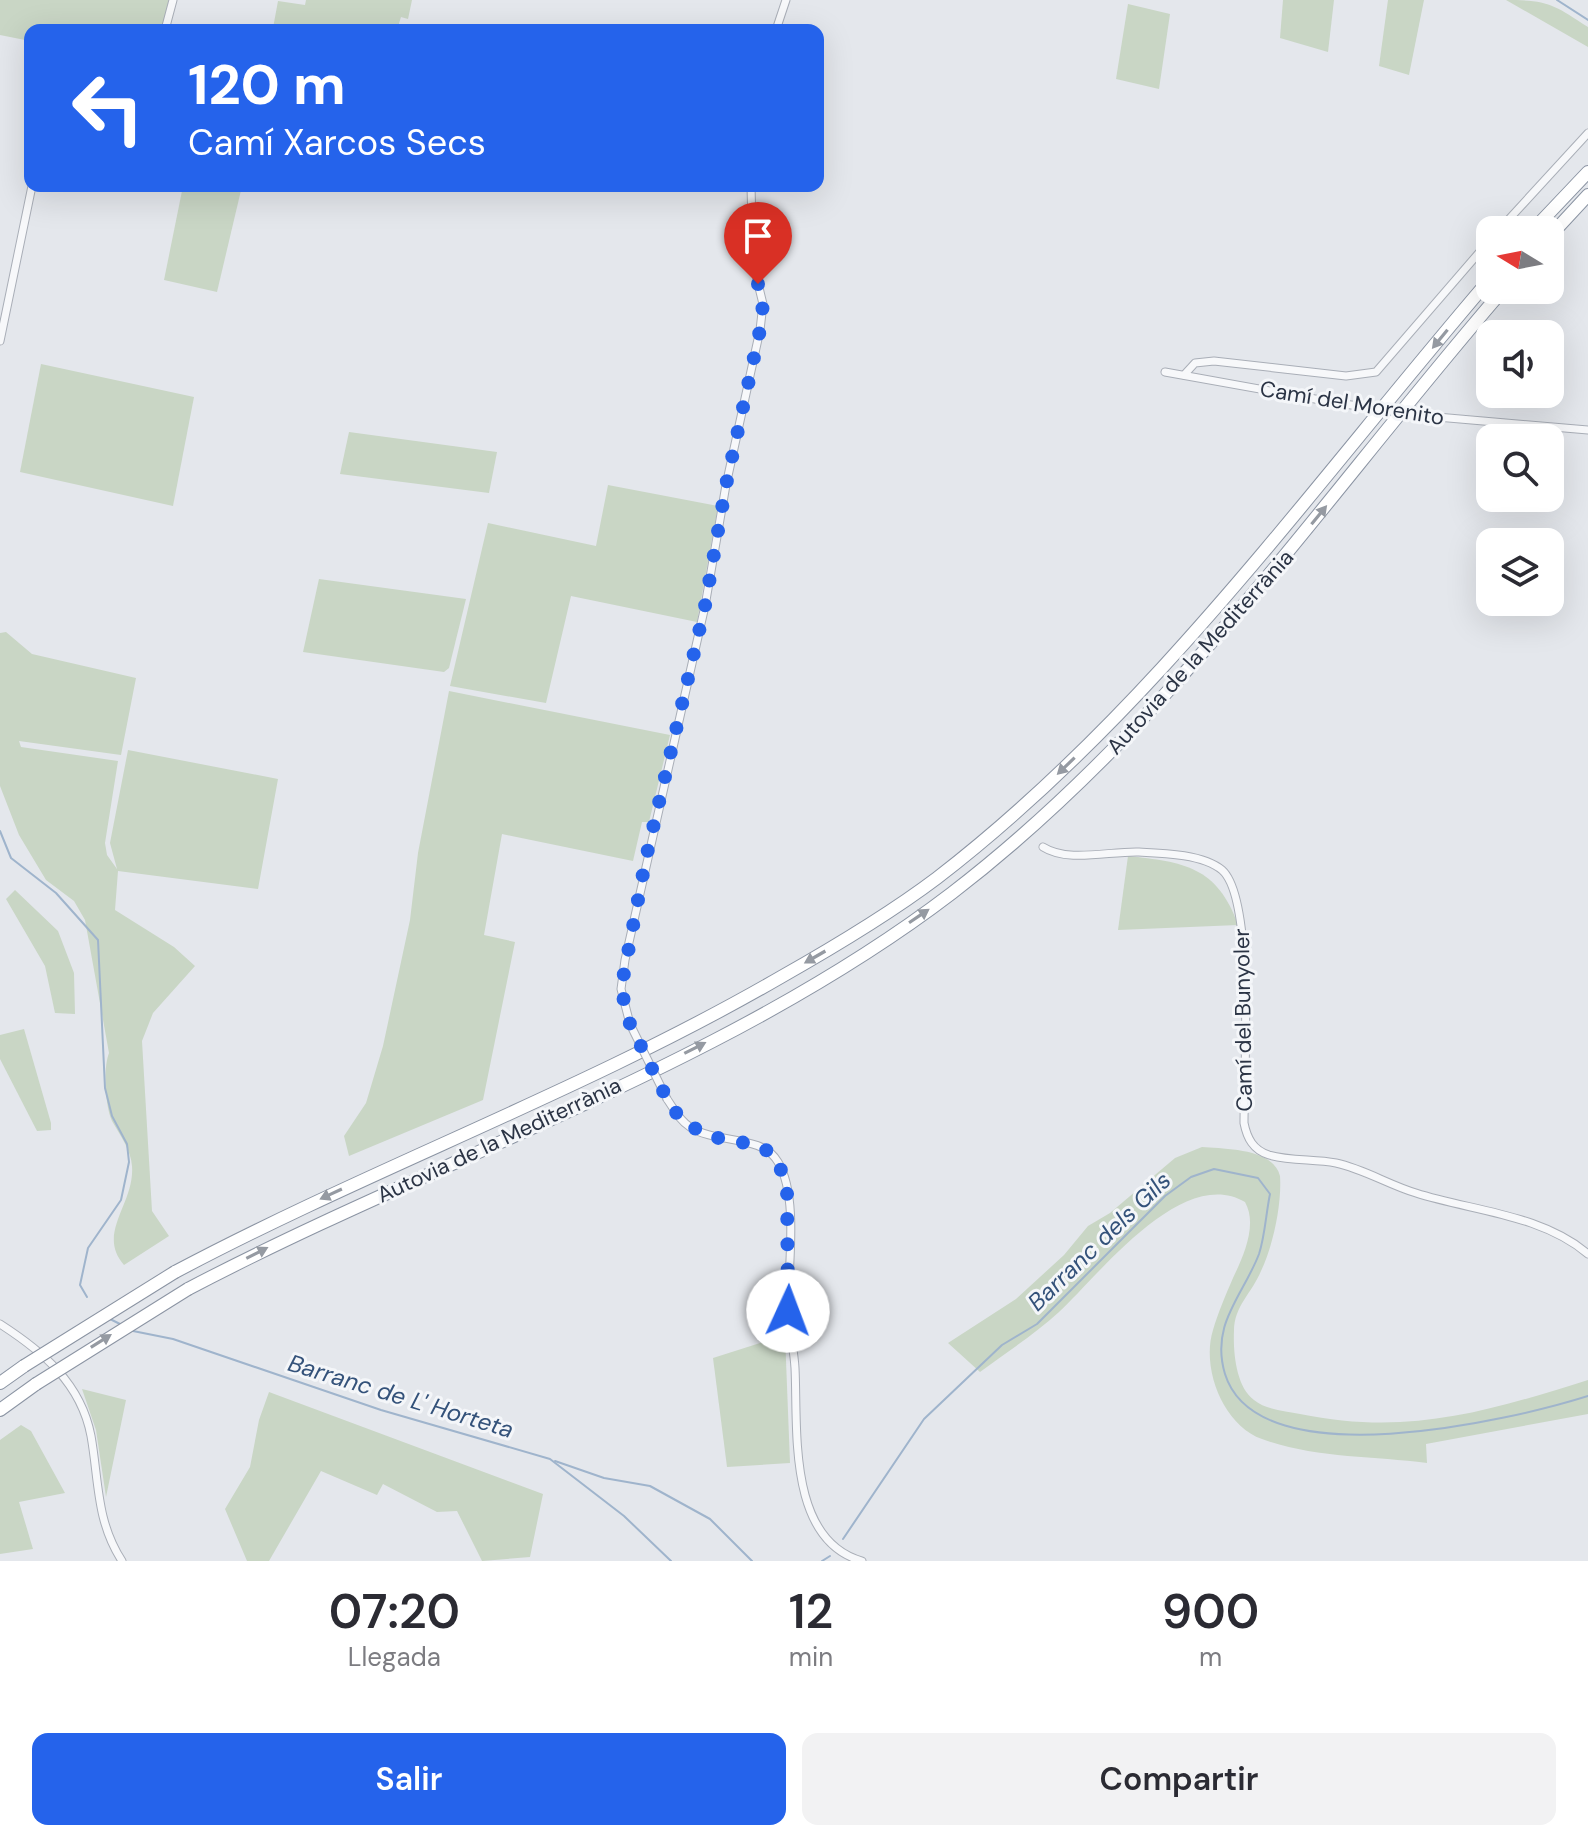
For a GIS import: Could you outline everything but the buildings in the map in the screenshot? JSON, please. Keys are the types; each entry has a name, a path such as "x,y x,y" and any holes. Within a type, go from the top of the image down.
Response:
{"highway":[{"path":"1546,216 1588,172"},
{"path":"1564,221 1588,195"},
{"name":"Autovia de la Mediterrània","path":"0,1383 175,1272 252,1231 635,1055 729,1007 836,945 934,881 1022,809 1122,712 1230,592 1476,296"},
{"name":"Autovia de la Mediterrània","path":"0,1410 188,1289 263,1250 644,1074 745,1022 853,961 950,895 1037,823 1139,726 1249,602 1492,304"}],"street":[{"path":"167,24 173,0"},
{"path":"778,24 786,0"},
{"path":"1512,216 1588,133"},
{"path":"0,341 31,192"},
{"path":"751,192 751,243 762,317 726,485 705,606 621,989 630,1024 667,1099 681,1120 692,1129 761,1146 777,1159 788,1213 788,1311 794,1355 797,1464 821,1531 838,1551 862,1561"},
{"path":"1184,375 1195,363 1214,361 1346,376 1376,372 1476,256"},
{"name":"Camí del Morenito","path":"1165,372 1337,403 1437,417 1588,430"},
{"name":"Camí del Bunyoler","path":"1043,847 1060,855 1145,852 1196,859 1223,871 1230,883 1243,927 1244,1123 1250,1142 1257,1148 1268,1154 1335,1163 1411,1192 1502,1214 1554,1234 1588,1254"},
{"path":"0,1324 46,1355 66,1379 80,1406 90,1433 101,1516 122,1561"}],"green space":[{"path":"0,0 169,0 163,24 24,24 24,40 0,35"},
{"path":"306,0 412,0 408,19 401,17 399,24 274,24 278,1 305,5"},
{"path":"1283,0 1334,0 1328,52 1280,38"},
{"path":"1388,0 1424,0 1409,75 1379,66"},
{"path":"1506,0 1541,2 1566,13 1588,27 1588,47"},
{"path":"1128,4 1170,14 1159,89 1116,79"},
{"path":"182,192 241,192 217,292 164,280"},
{"path":"41,364 194,397 173,506 20,472"},
{"path":"349,432 497,452 489,493 340,474"},
{"path":"608,485 718,506 697,622 571,596 546,703 450,686 488,523 596,546"},
{"path":"319,579 466,599 449,668 444,672 303,652"},
{"path":"6,632 32,654 136,678 121,755 19,741 21,747 118,761 105,843 107,855 117,869 110,843 128,750 278,779 258,889 118,871 115,910 174,947 195,966 153,1013 142,1041 152,1211 169,1236 124,1265 116,1253 114,1241 128,1193 132,1166 127,1148 112,1121 106,1097 109,1053 85,920 74,901 46,880 19,835 0,786 0,633"},
{"path":"449,691 670,735 649,822 642,822 633,861 502,834 484,935 515,942 483,1100 349,1156 344,1136 366,1103 383,1046 410,920 418,853"},
{"path":"1128,856 1165,861 1196,871 1220,890 1238,925 1118,930"},
{"path":"15,890 58,931 74,973 75,1014 55,1013 45,966 6,899"},
{"path":"24,1029 51,1130 37,1131 0,1059 0,1035"},
{"path":"1202,1147 1258,1155 1276,1167 1280,1176 1278,1212 1269,1250 1235,1322 1234,1349 1239,1378 1254,1400 1276,1410 1339,1420 1412,1421 1481,1411 1588,1380 1588,1414 1426,1444 1427,1463 1302,1450 1248,1432 1236,1421 1218,1394 1210,1361 1213,1330 1250,1231 1249,1211 1245,1202 1221,1195 1195,1198 1143,1229 1050,1320 980,1372 948,1343 1016,1299 1064,1255 1088,1226 1110,1213 1175,1158"},
{"path":"785,1335 790,1463 727,1467 713,1358"},
{"path":"82,1389 126,1400 106,1497 96,1430"},
{"path":"269,1392 543,1494 530,1557 482,1561 457,1511 437,1512 383,1484 377,1495 321,1471 269,1561 247,1561 225,1509 250,1467 259,1420"},
{"path":"21,1425 31,1431 65,1493 19,1502 33,1549 0,1554 0,1440"}],"waterway":[{"path":"1557,0 1588,20"},
{"path":"0,831 11,858 56,893 98,940 105,1088 112,1116 127,1144 129,1162 121,1200 88,1248 80,1285 87,1297"},
{"name":"Barranc dels Gils","path":"843,1539 924,1419 1002,1345 1037,1324 1165,1196 1191,1177 1214,1169 1258,1178 1270,1194 1259,1254 1230,1311 1222,1340 1221,1356 1225,1374 1247,1406 1285,1426 1334,1434 1390,1434 1504,1418 1588,1396"},
{"name":"Barranc de L' Horteta","path":"108,1318 120,1324"},
{"name":"Barranc de L' Horteta","path":"133,1331 173,1339 381,1410 550,1459 624,1516 671,1561"},
{"name":"Barranc dels Gils","path":"555,1461 604,1478 650,1486 710,1519 752,1561"},
{"name":"Barranc dels Gils","path":"822,1561 830,1556"}],"route":[{"path":"758,284 763,304 760,330 726,485 705,606 646,858 621,989 630,1024 667,1099 681,1120 708,1136 761,1146 777,1159 787,1187 788,1311"}]}
